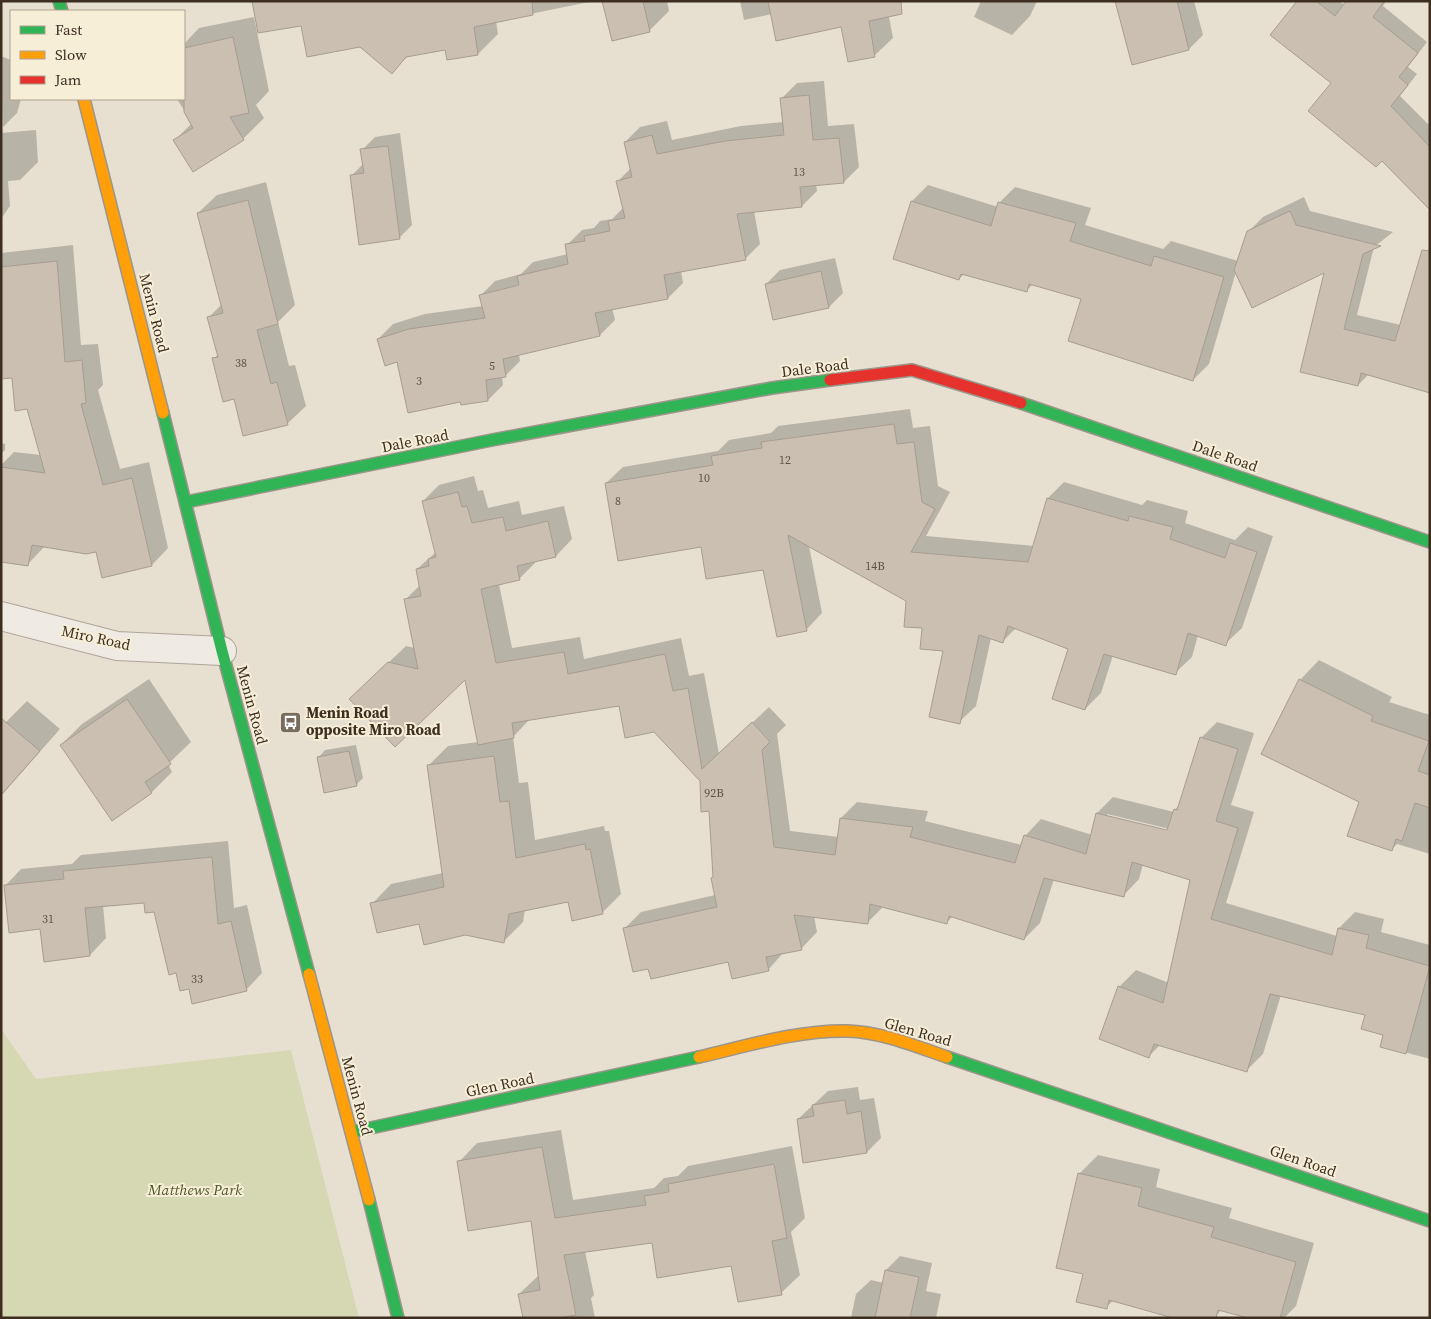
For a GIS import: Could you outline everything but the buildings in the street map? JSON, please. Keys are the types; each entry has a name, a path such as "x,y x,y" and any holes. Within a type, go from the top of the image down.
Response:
{"street":[{"name":"Menin Road","path":"84,100 222,651 352,1132 398,1318"},
{"name":"Dale Road","path":"186,502 492,440 772,388 912,370 1052,413 1430,542"},
{"name":"Miro Road","path":"1,616 117,646 222,651"},
{"name":"Glen Road","path":"352,1132 794,1036 847,1032 889,1037 952,1057 1430,1220"}],"green space":[{"name":"Matthews Park","path":"1,1029 36,1079 291,1050 359,1318 1,1318"}],"traffic: fast":[{"path":"59,1 62,10"},
{"path":"186,502 492,440 772,388 830,380"},
{"path":"1021,403 1430,542"},
{"path":"163,413 222,651 309,974"},
{"path":"352,1132 699,1057"},
{"path":"947,1057 1430,1221"},
{"path":"369,1200 398,1318"}],"traffic: slow":[{"path":"84,100 163,413"},
{"path":"309,974 369,1200"},
{"path":"699,1057 791,1036 829,1031 873,1034 911,1044 947,1057"}],"traffic: jam":[{"path":"830,380 912,370 1021,403"}],"place":[{"name":"Menin Road opposite Miro Road","path":"290,722"}]}
